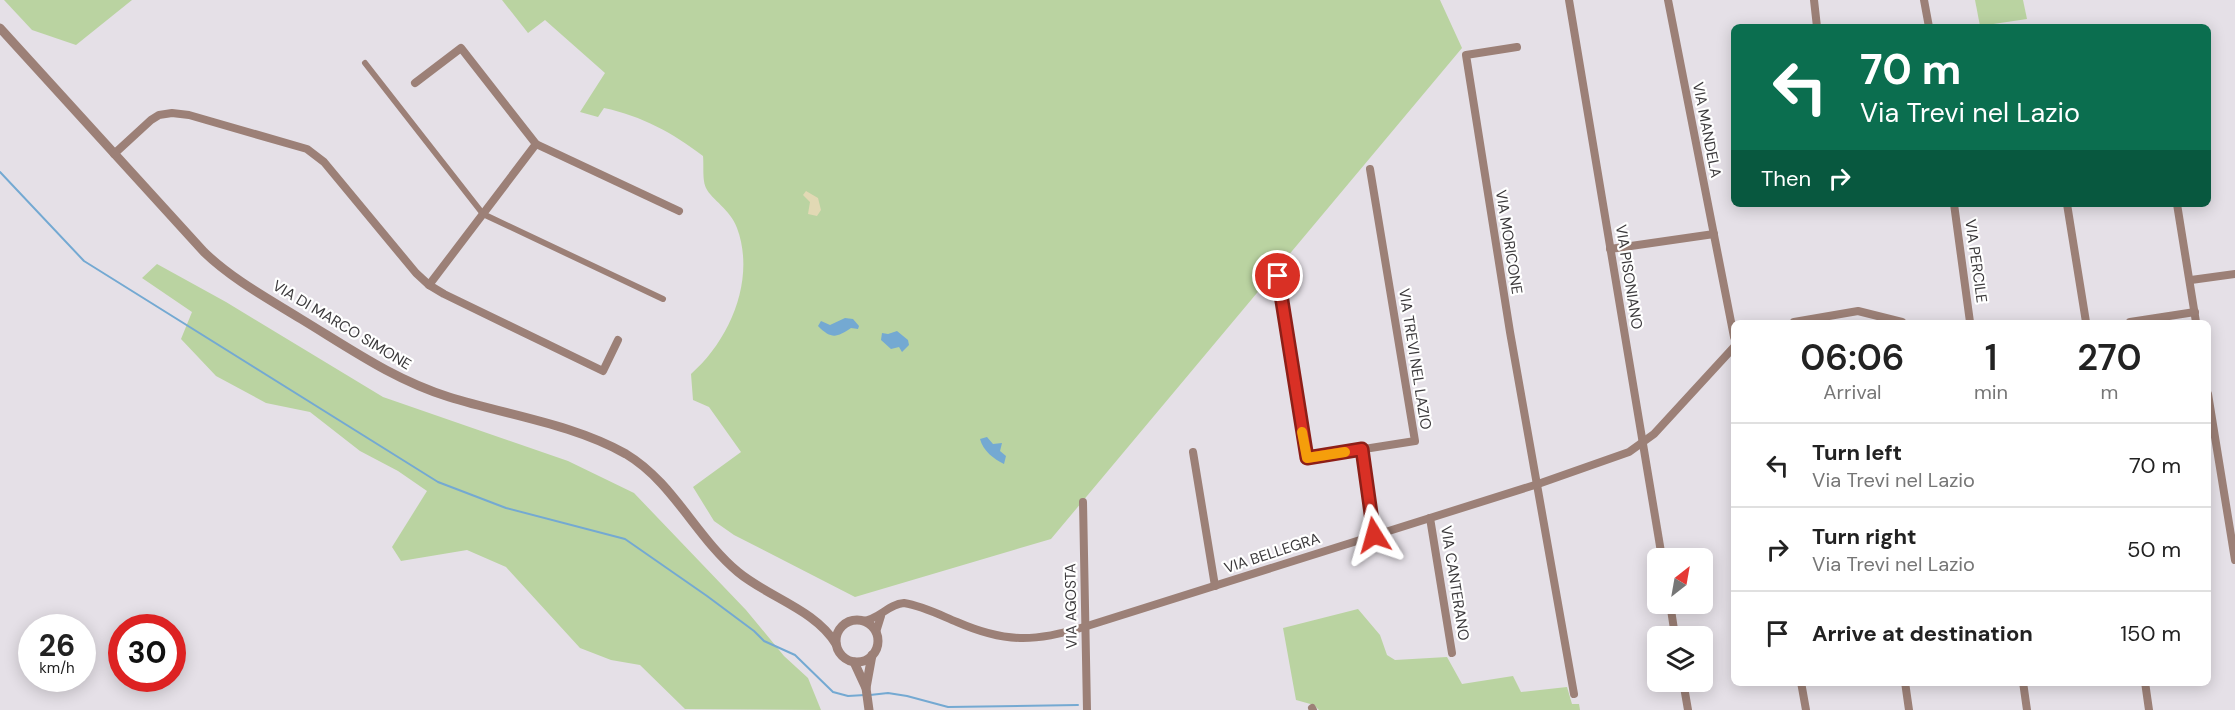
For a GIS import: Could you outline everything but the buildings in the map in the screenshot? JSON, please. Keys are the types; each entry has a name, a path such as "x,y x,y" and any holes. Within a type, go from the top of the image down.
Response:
{"street":[{"name":"VIA PISONIANO","path":"1569,0 1660,548"},
{"name":"VIA MANDELA","path":"1668,0 1731,322"},
{"path":"1814,0 1817,24"},
{"path":"1924,0 1928,24"},
{"name":"VIA DI MARCO SIMONE","path":"0,28 204,252 245,284 409,383 573,432 627,455 655,477 702,537 728,563 756,585 812,618 828,631 836,644"},
{"name":"VIA MORICONE","path":"1517,47 1466,56 1510,332 1538,484"},
{"path":"416,83 461,48 536,144 680,211"},
{"path":"364,63 483,214 663,299"},
{"path":"114,154 151,120 168,113 189,116 307,149 324,162 416,273 429,285 603,371 618,340"},
{"path":"429,285 536,144"},
{"name":"VIA TREVI NEL LAZIO","path":"1278,276 1307,458 1415,441 1370,169"},
{"name":"VIA PERCILE","path":"1954,207 1970,320"},
{"path":"2067,207 2086,320"},
{"path":"2178,207 2196,320"},
{"path":"1611,249 1714,234"},
{"path":"2191,280 2235,274"},
{"path":"1853,312 1854,320"},
{"path":"1806,320 1853,312 1871,313 1895,320"},
{"path":"2143,320 2195,312"},
{"name":"VIA BELLEGRA","path":"863,621 874,619 898,604 911,604 980,632 1014,639 1042,638 1084,627 1538,484 1624,454 1643,444 1731,350"},
{"path":"2211,412 2235,560"},
{"path":"1362,449 1374,535"},
{"path":"1193,452 1215,586"},
{"path":"1538,484 1574,694"},
{"name":"VIA AGOSTA","path":"1083,502 1087,710"},
{"name":"VIA CANTERANO","path":"1430,518 1452,653"},
{"path":"866,688 872,655 877,644 876,632 884,612"},
{"name":"VIA DI MARCO SIMONE","path":"812,618 827,623 849,621"},
{"path":"872,655 854,662 842,656 836,644 838,630 849,621 863,621 876,632"},
{"path":"854,662 866,688 869,707"},
{"path":"1802,686 1806,710"},
{"path":"1906,686 1909,710"},
{"path":"2024,686 2027,710"},
{"path":"2146,686 2149,710"},
{"path":"1685,692 1688,710"}],"green space":[{"path":"4,0 132,0 76,45 32,30"},
{"path":"502,0 1440,0 1462,48 1051,539 855,597 734,535 714,521 693,487 741,452 709,407 693,400 691,374 705,360 728,326 741,288 743,268 742,248 734,221 705,185 703,156 669,133 618,111 604,108 598,117 580,112 605,73 545,20 528,33"},
{"path":"1975,0 2023,0 2027,19 1980,24"},
{"path":"157,264 226,302 383,397 568,461 634,493 746,610 784,656 808,678 821,710 685,709 640,665 611,660 580,648 506,567 467,550 401,561 392,547 427,491 398,471 360,451 310,412 266,403 216,376 181,339 192,312 142,278"},
{"path":"1358,609 1380,635 1387,655 1395,660 1447,657 1462,684 1513,676 1521,692 1567,687 1572,704 1579,704 1580,710 1319,710 1314,705 1296,700 1283,628"}],"sand":[{"path":"806,191 818,198 821,210 817,216 808,214 810,202 803,195"}],"water":[{"path":"845,318 853,319 859,326 858,329 851,328 834,336 818,326 821,321 830,325"},
{"path":"897,331 908,340 909,345 902,352 899,347 891,349 881,340 882,333"},
{"path":"987,437 993,444 1002,443 1000,451 1006,456 1004,464 986,451 980,439"}],"waterway":[{"path":"0,172 84,261 438,482 506,508 625,539 707,596 764,641 795,655 833,692 848,696 865,695"},
{"path":"870,695 888,693 948,707 1078,705"}],"slow traffic":[{"path":"1302,432 1307,458 1345,452"}],"route":[{"path":"1278,276 1307,458 1362,449 1374,535"}]}
